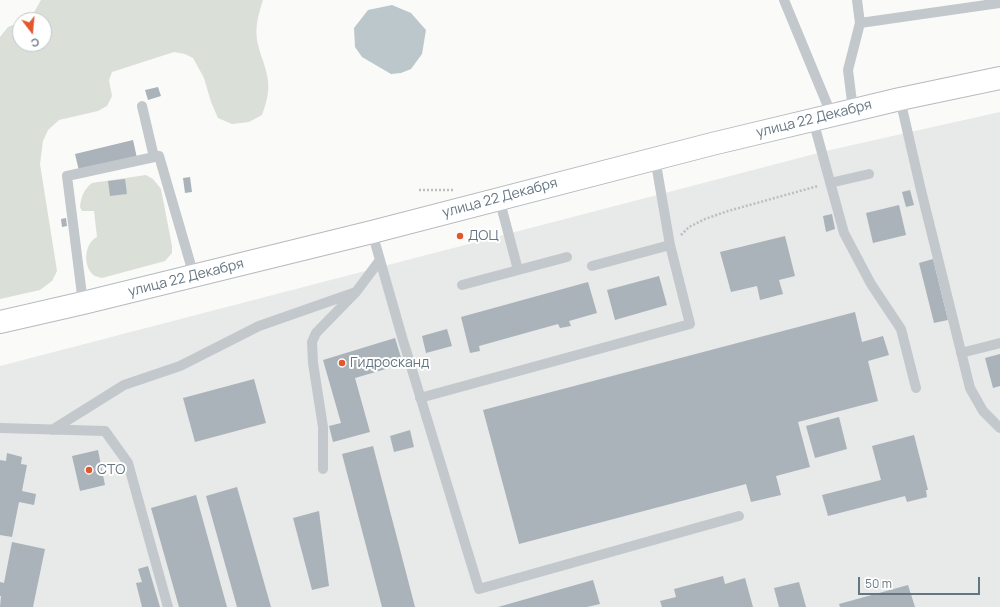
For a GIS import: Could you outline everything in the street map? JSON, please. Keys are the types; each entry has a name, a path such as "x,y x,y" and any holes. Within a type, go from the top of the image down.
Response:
{"main road":[{"name":"улица 22 Декабря","path":"0,322 83,304 372,232 655,158 900,99 1000,78"}],"lane":[{"path":"784,0 822,118 830,183 844,233 871,284 901,329 916,388"},
{"path":"853,110 848,70 860,23 857,0"},
{"path":"860,23 1000,3"},
{"path":"900,99 970,388 983,411 1000,428"},
{"path":"142,106 154,157"},
{"path":"83,304 67,176 159,156 194,276"},
{"path":"420,398 690,324 670,245 655,158"},
{"path":"830,183 869,174"},
{"path":"499,198 518,270"},
{"path":"372,232 420,398 479,589 740,516"},
{"path":"592,266 670,245"},
{"path":"462,285 567,257"},
{"path":"323,469 323,427 313,363 312,342 316,333 356,292 380,260"},
{"path":"52,430 124,385 180,366 259,326 356,292"},
{"path":"961,353 1000,343"},
{"path":"0,428 105,431 128,463 168,607"}],"path":[{"path":"670,245 689,227 705,219 728,211 830,183"}],"shaded area":[{"path":"41,0 263,0 258,19 257,40 267,73 268,92 262,115 249,122 232,124 218,118 211,102 204,78 193,58 185,54 174,52 112,72 109,80 112,96 107,106 98,111 59,120 48,130 43,141 40,164 57,271 52,281 40,290 0,299 0,37 8,27 12,25 12,52 52,52 52,12 34,12"},
{"path":"392,5 411,13 426,30 422,54 411,69 401,73 391,74 362,57 355,47 354,28 368,10"},
{"path":"1000,112 1000,607 0,607 0,366 830,150"},
{"path":"146,175 153,179 161,189 172,253 165,261 102,278 95,276 88,268 86,256 89,245 92,240 97,237 94,211 82,211 80,207 83,194 92,183"}],"building":[{"path":"158,87 161,96 148,100 145,90"},
{"path":"133,140 137,158 79,171 75,154"},
{"path":"190,177 192,192 185,193 183,178"},
{"path":"125,179 127,194 110,196 108,181"},
{"path":"910,190 914,205 906,207 902,192"},
{"path":"899,205 906,235 873,243 866,213"},
{"path":"832,214 835,229 826,232 823,216"},
{"path":"66,218 67,226 62,227 61,219"},
{"path":"785,236 795,276 779,280 783,294 760,300 757,286 731,292 720,252"},
{"path":"933,259 948,320 934,323 919,263"},
{"path":"659,276 667,305 615,320 607,290"},
{"path":"588,282 597,313 569,321 571,326 560,328 558,324 479,346 480,351 470,353 461,317"},
{"path":"855,312 862,342 883,336 889,355 868,361 878,401 798,422 810,467 776,476 781,495 751,502 746,484 519,544 483,410"},
{"path":"447,329 452,346 426,353 422,336"},
{"path":"395,338 403,364 355,378 370,432 333,442 329,426 341,423 323,360"},
{"path":"1000,354 1000,386 993,388 985,358"},
{"path":"254,379 266,423 195,442 183,398"},
{"path":"839,417 847,449 815,458 806,426"},
{"path":"410,430 414,447 394,452 390,436"},
{"path":"914,435 928,490 926,490 927,497 907,502 905,496 828,516 822,495 881,480 872,446"},
{"path":"373,446 415,607 382,607 342,454"},
{"name":"СТО","path":"98,450 105,485 80,491 72,456"},
{"path":"7,453 22,457 21,464 27,465 22,491 36,494 34,505 19,502 12,537 0,535 0,460 6,461"},
{"path":"237,487 271,607 237,607 206,496"},
{"path":"196,495 227,607 179,607 151,508"},
{"path":"319,511 329,586 312,590 293,518"},
{"path":"12,542 45,549 33,607 0,607 0,582 4,583"},
{"path":"148,566 160,607 142,607 136,583 142,582 138,569"},
{"path":"723,576 725,584 745,578 753,607 662,607 660,601 676,597 674,589"},
{"path":"593,580 600,604 587,607 498,607"},
{"path":"799,582 806,607 779,607 774,588"},
{"path":"908,585 915,607 840,607 839,604"}],"place":[{"name":"ДОЦ","path":"460,236"},
{"name":"Гидросканд","path":"342,363"},
{"name":"СТО","path":"89,470"}]}
